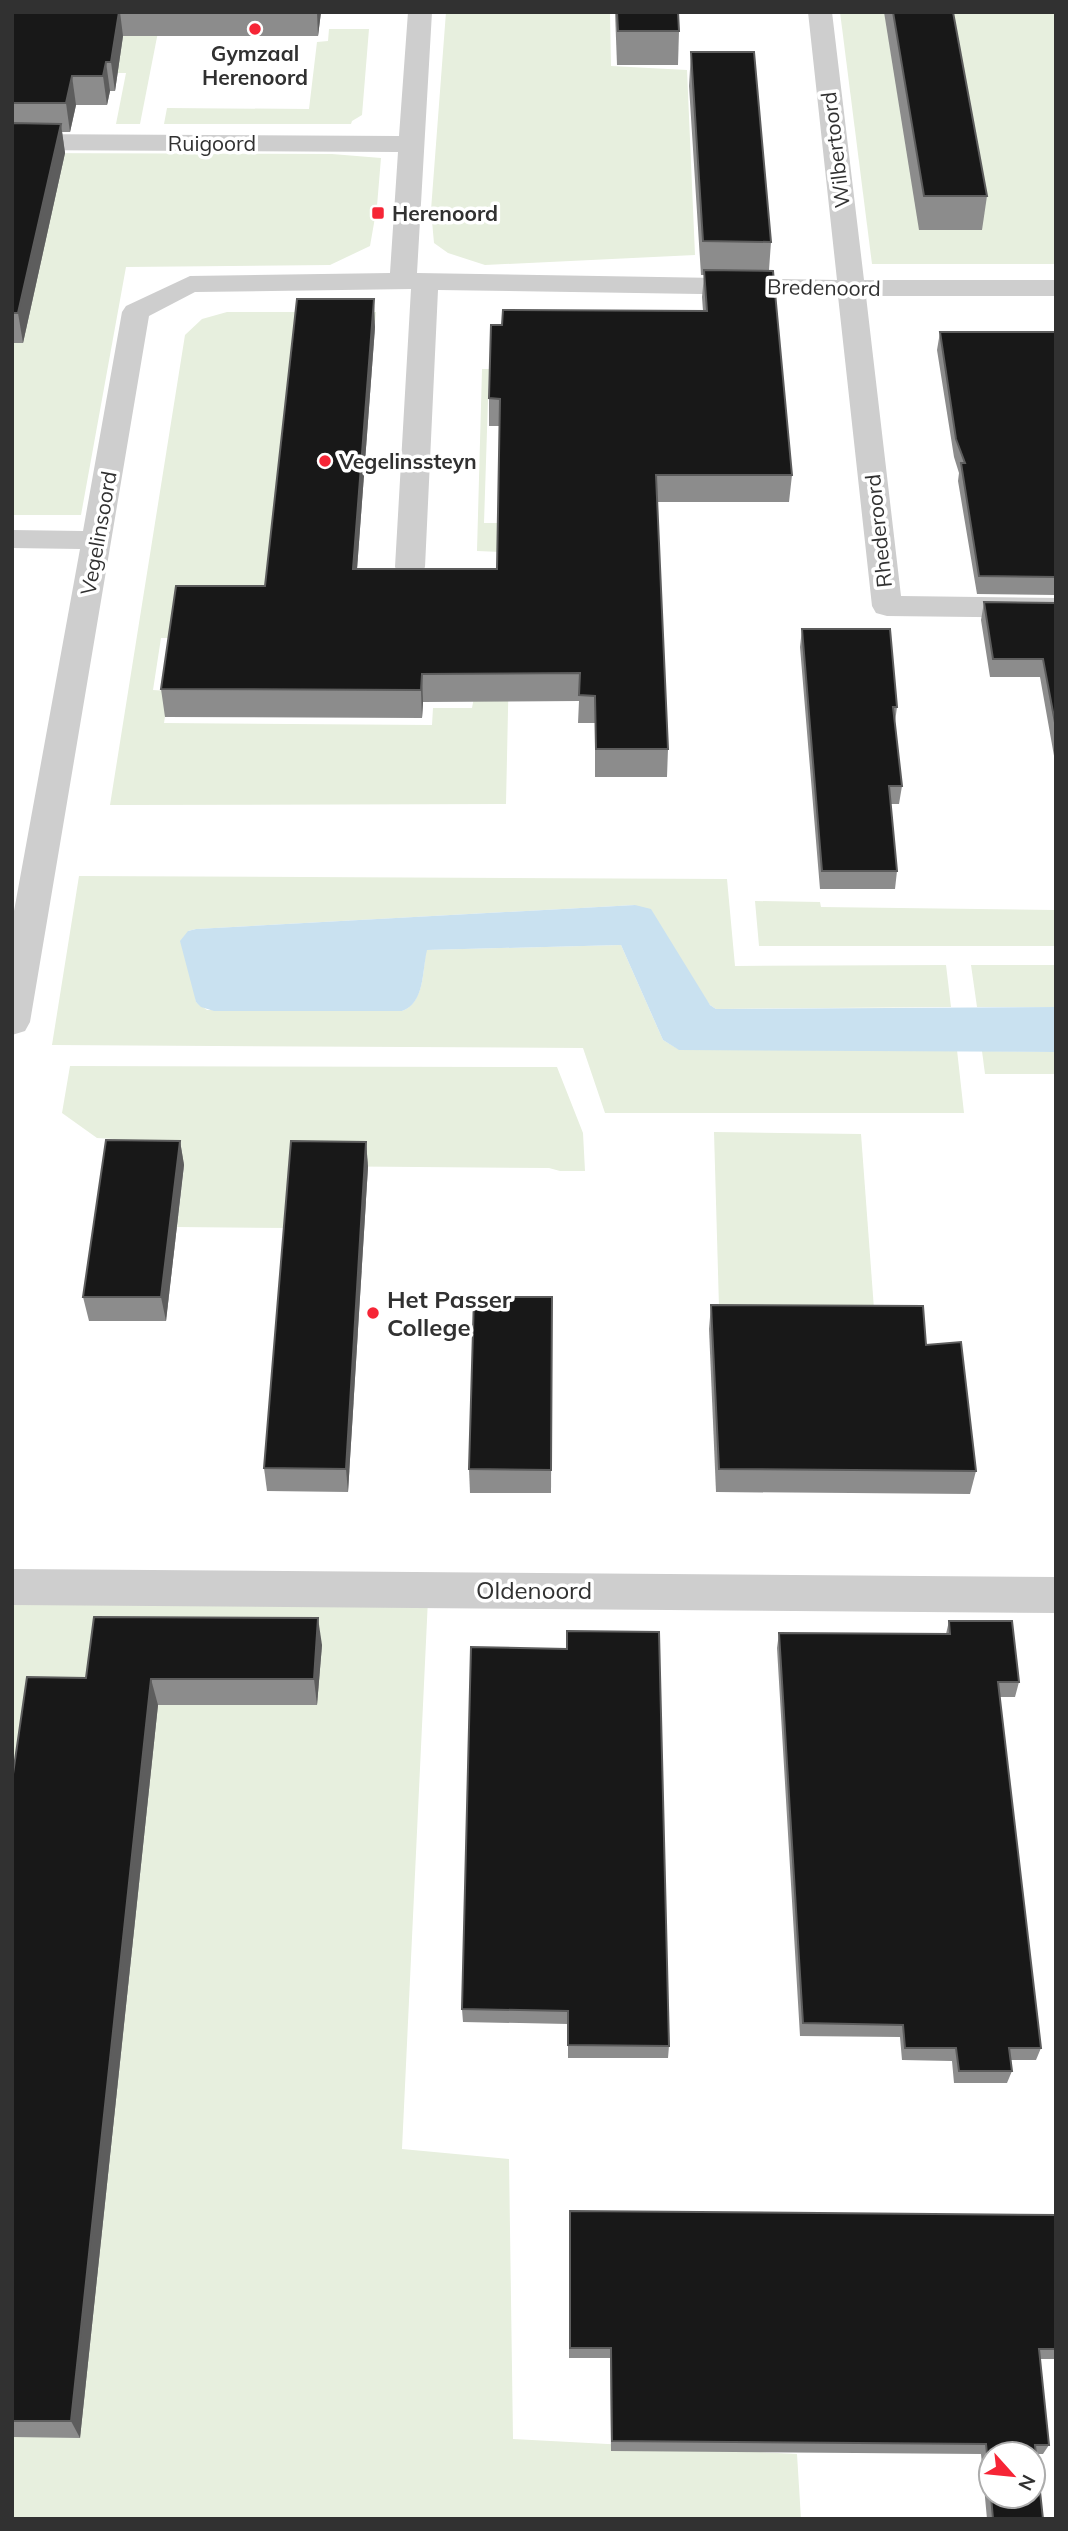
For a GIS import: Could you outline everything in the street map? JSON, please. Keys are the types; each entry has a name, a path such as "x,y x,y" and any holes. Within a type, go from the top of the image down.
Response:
{"street":[{"path":"410,567 414,281 412,144 420,12"},
{"name":"Wilbertoord","path":"820,12 851,288"},
{"name":"Ruigoord","path":"12,142 412,144"},
{"name":"Bredenoord","path":"414,281 851,288 1056,288"},
{"name":"Vegelinsoord","path":"12,1022 136,313 190,284 414,281"},
{"name":"Rhederoord","path":"851,288 887,606 1056,608"},
{"path":"12,539 97,540"},
{"name":"Oldenoord","path":"12,1587 1056,1595"}],"green space":[{"path":"446,12 610,12 611,66 687,70 695,255 485,265 448,253 434,243 431,210"},
{"path":"840,12 1056,12 1056,264 872,264"},
{"path":"329,29 369,29 362,115 351,124 164,124 167,108 309,109 317,42 328,41"},
{"path":"12,31 158,32 140,124 116,124 126,73 12,73"},
{"path":"12,153 332,154 381,158 370,246 330,265 126,267 81,515 12,515"},
{"path":"227,312 376,312 375,322 357,322 270,599 176,638 161,638 153,690 169,691 164,723 432,725 433,708 472,708 501,552 477,551 482,369 489,369 484,523 512,523 506,804 110,805 185,335 202,319"},
{"path":"79,876 727,879 735,966 946,965 951,1007 716,1009 710,1005 635,905 196,929 188,931 196,1002 207,1010 402,1011 415,1001 418,994 426,950 621,945 663,1040 678,1049 649,1049 957,1050 964,1113 605,1113 583,1048 52,1045"},
{"path":"755,901 820,902 821,907 1056,910 1056,946 759,946"},
{"path":"971,965 1056,965 1056,1007 977,1007"},
{"path":"982,1051 1056,1052 1056,1074 985,1074"},
{"path":"70,1066 557,1067 583,1133 585,1171 549,1168 294,1166 289,1228 177,1227 184,1166 111,1165 114,1139 97,1138 62,1113"},
{"path":"714,1132 861,1134 874,1309 719,1307"},
{"path":"428,1599 402,2149 509,2159 513,2439 797,2454 801,2519 12,2519 12,1604"}],"water":[{"path":"635,905 651,909 710,1005 716,1009 1056,1007 1056,1052 679,1050 663,1040 621,945 427,950 419,994 409,1007 402,1011 214,1011 201,1007 196,1002 180,941 188,931 196,929"}],"building":[{"path":"12,12 119,12 111,62 106,62 103,76 72,76 66,103 12,103"},
{"path":"617,12 678,12 679,31 618,31"},
{"path":"893,12 953,12 987,196 924,196"},
{"path":"691,52 754,52 771,242 703,241"},
{"path":"12,123 61,124 18,313 12,313"},
{"path":"704,270 773,271 792,475 656,475 668,749 596,749 595,696 579,695 580,673 422,674 421,690 161,689 176,586 265,586 297,299 374,299 353,569 497,569 500,399 489,398 491,325 502,325 503,310 707,311"},
{"path":"940,332 1056,332 1056,577 979,576 961,463 965,463 956,439"},
{"path":"984,602 1056,603 1056,728 1043,659 993,659"},
{"path":"802,629 890,629 897,707 893,707 902,786 889,786 897,871 822,871"},
{"path":"106,1140 180,1141 161,1297 83,1297"},
{"path":"291,1141 366,1142 346,1469 264,1468"},
{"path":"474,1297 552,1297 551,1470 469,1469"},
{"path":"711,1305 923,1306 926,1345 961,1342 976,1471 719,1469"},
{"path":"94,1617 318,1618 314,1679 151,1679 71,2421 12,2421 12,1781 27,1677 86,1678"},
{"path":"949,1621 1012,1621 1019,1682 998,1682 1041,2048 1009,2048 1012,2071 959,2071 956,2048 905,2048 903,2025 803,2023 779,1633 950,1634"},
{"path":"567,1631 659,1632 669,2046 568,2045 568,2011 462,2009 471,1647 567,1649"},
{"path":"570,2211 1056,2215 1056,2349 1039,2349 1049,2445 1047,2440 977,2440 977,2444 612,2441 611,2348 570,2348"},
{"path":"992,2510 1042,2510 1043,2519 993,2519"}],"place":[{"name":"Gymzaal Herenoord","path":"255,29"},
{"name":"Herenoord","path":"378,213"},
{"name":"Vegelinssteyn","path":"325,461"},
{"name":"Het Passer College","path":"373,1313"}]}
